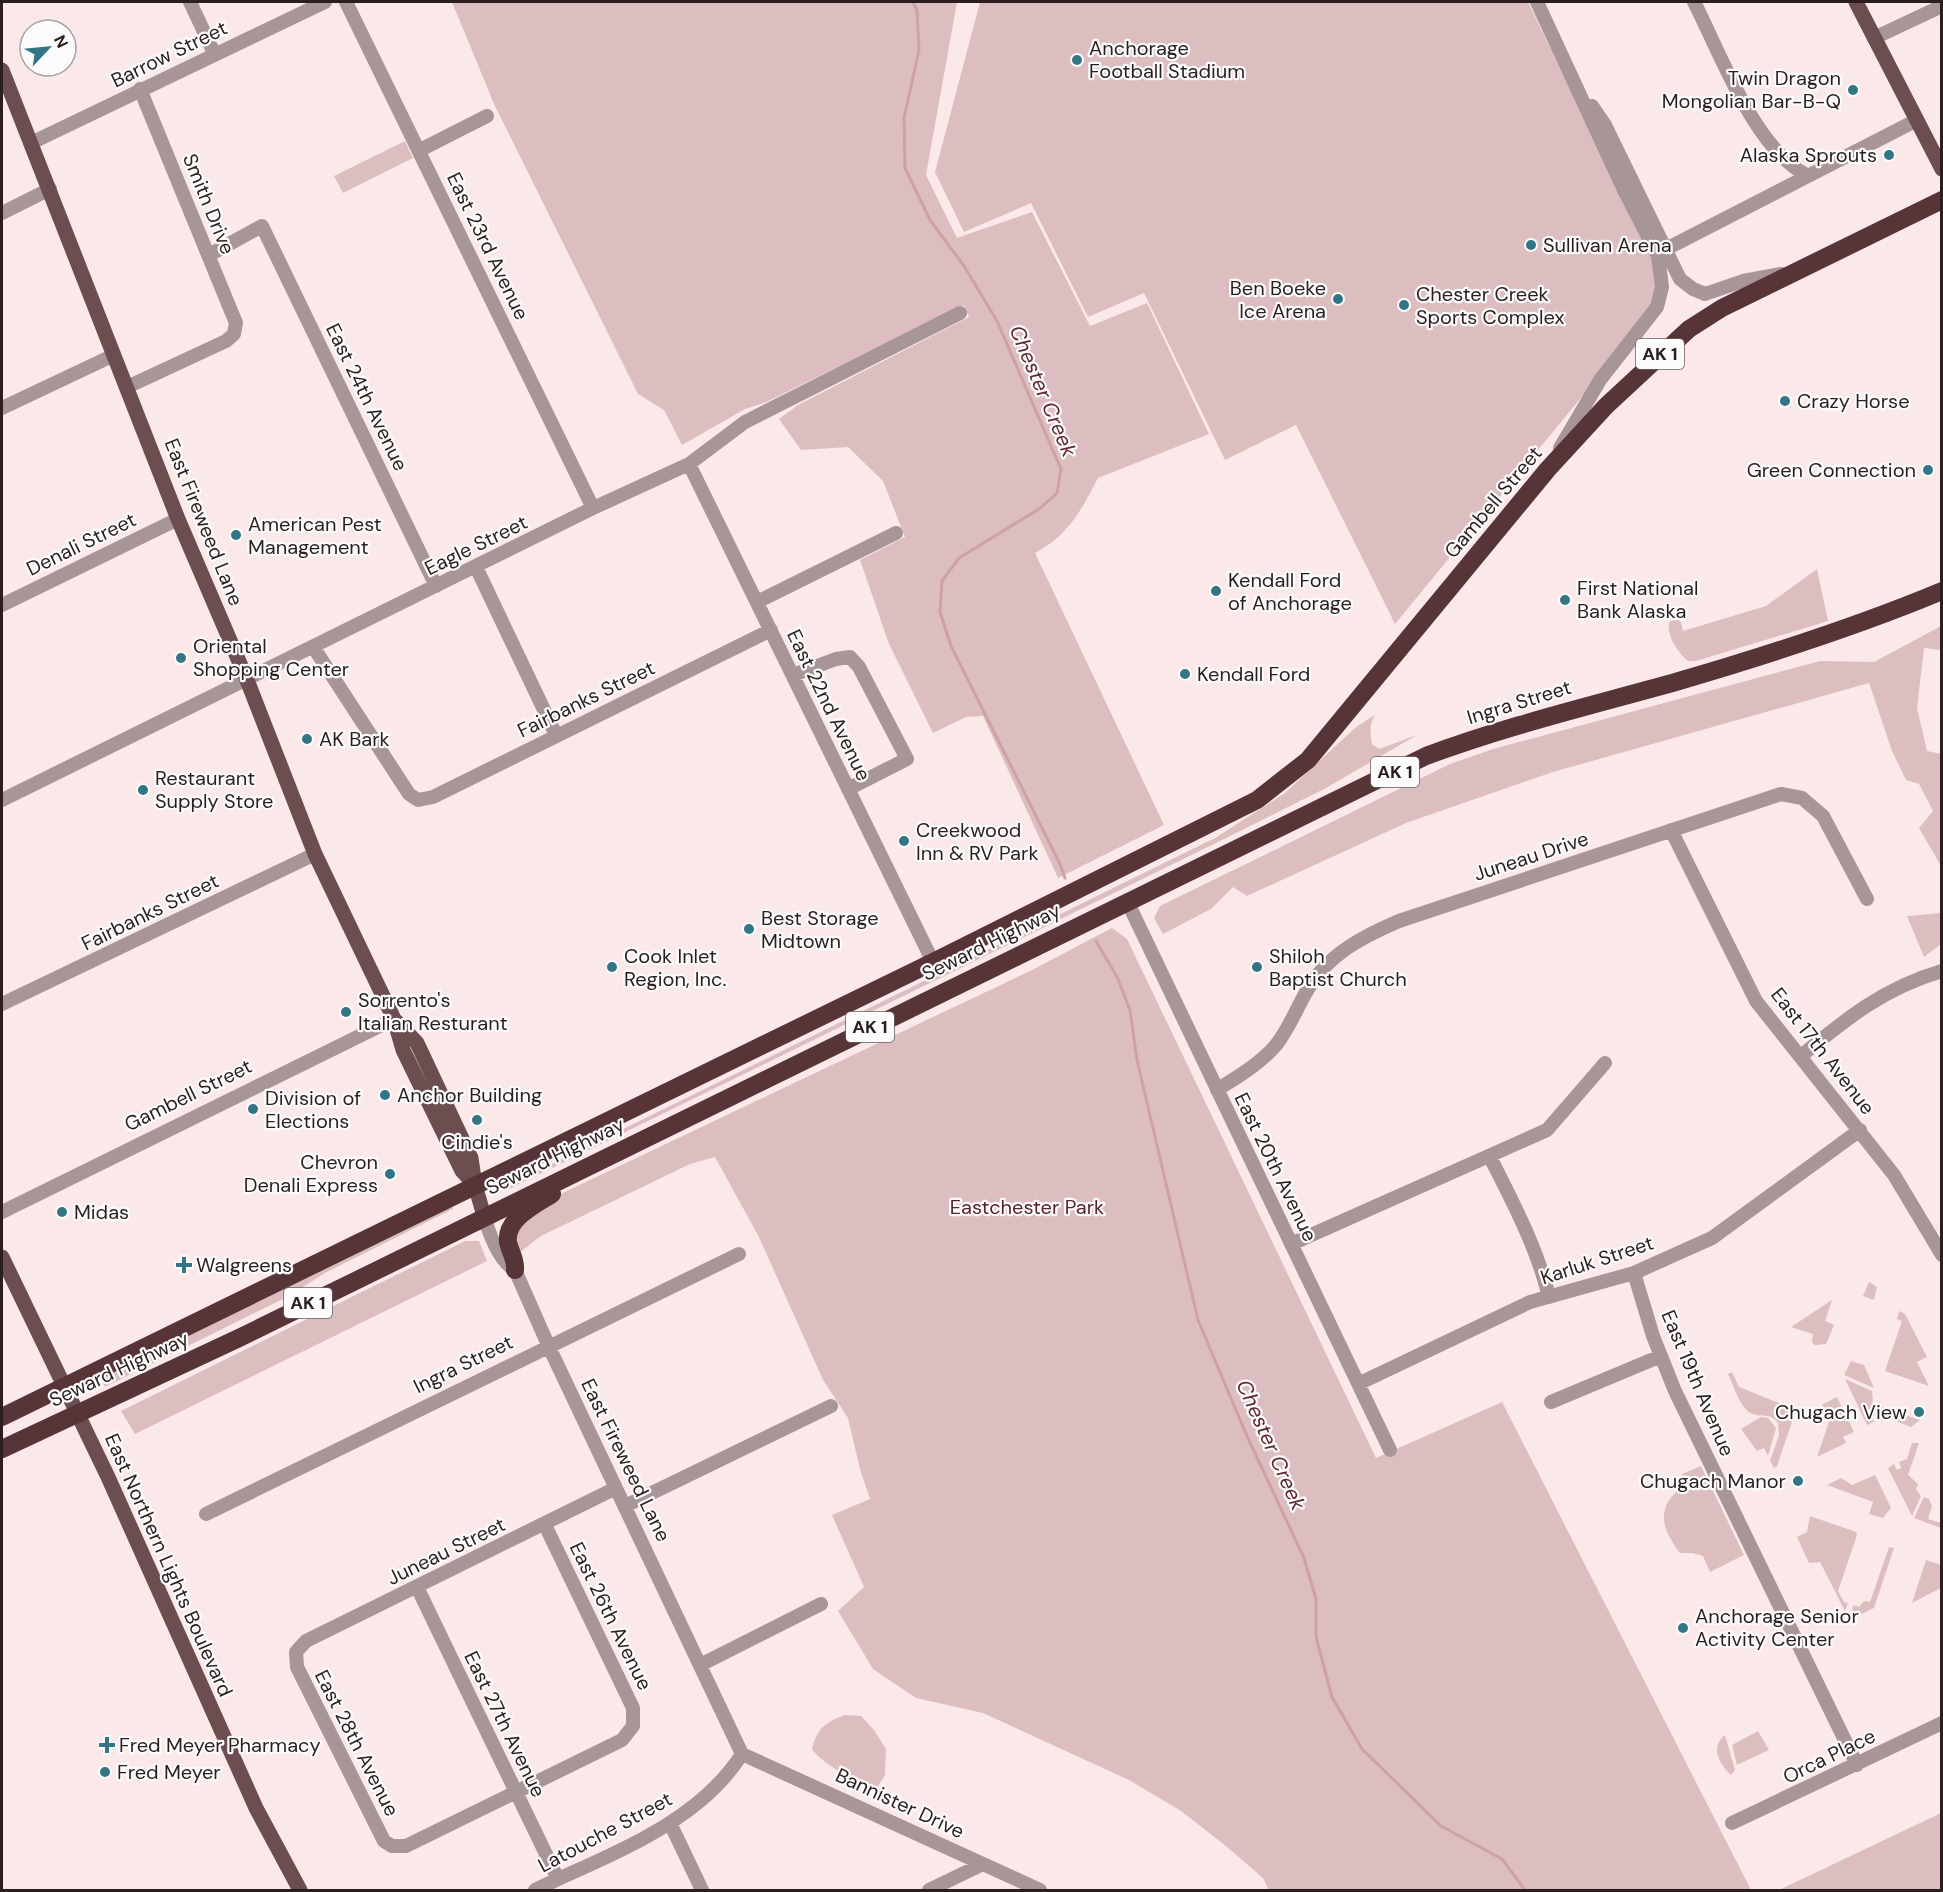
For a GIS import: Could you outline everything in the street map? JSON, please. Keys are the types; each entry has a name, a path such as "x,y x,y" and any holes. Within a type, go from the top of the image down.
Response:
{"highway":[{"name":"Gambell Street","path":"1113,874 1257,800 1308,760 1548,469 1606,406 1689,329 1722,308 1804,270 1941,200"},
{"name":"Ingra Street","path":"1127,901 1437,752 1534,719 1767,654 1855,626 1941,591"},
{"name":"Seward Highway","path":"2,1417 1113,874"},
{"name":"Seward Highway","path":"2,1449 239,1338 1127,901"},
{"path":"515,1270 516,1263 508,1240 517,1218 613,1153"}],"main road":[{"path":"1856,2 1941,169"},
{"name":"East Fireweed Lane","path":"2,70 178,519 246,680 315,854 394,1018 403,1050 462,1171 475,1185 484,1216"},
{"name":"East Northern Lights Boulevard","path":"2,1257 78,1413 256,1809 300,1890"}],"street":[{"path":"190,2 214,53"},
{"name":"Barrow Street","path":"31,143 214,53 325,2"},
{"name":"East 23rd Avenue","path":"346,2 593,508"},
{"path":"1694,2 1741,96 1765,135 1789,165 1806,174"},
{"path":"1541,3 1624,190 1658,256 1662,287 1657,307 1600,380 1548,469"},
{"path":"1874,38 1941,6"},
{"path":"1575,82 1605,125 1680,279 1693,289 1706,294 1743,281 1804,270"},
{"name":"Smith Drive","path":"127,387 226,341 234,334 236,323 140,90"},
{"path":"420,150 487,116"},
{"path":"1666,249 1806,174 1917,120"},
{"path":"2,213 50,189"},
{"name":"East 24th Avenue","path":"208,255 262,226 436,586"},
{"name":"Eagle Street","path":"2,800 314,648 593,508 689,464 745,422 960,313"},
{"path":"2,408 114,355"},
{"name":"East 22nd Avenue","path":"689,464 933,962"},
{"name":"Denali Street","path":"2,605 178,519"},
{"path":"757,602 896,533"},
{"path":"476,567 556,735"},
{"name":"Fairbanks Street","path":"314,648 409,794 418,800 433,796 771,630"},
{"path":"793,675 837,659 850,657 859,668 907,759 848,789"},
{"name":"Juneau Drive","path":"1217,1090 1253,1066 1276,1045 1309,986 1331,959 1368,934 1399,921 1781,794 1802,798 1823,816 1867,899"},
{"name":"East 17th Avenue","path":"1671,831 1756,1001 1894,1175 1941,1254"},
{"name":"Fairbanks Street","path":"2,1004 315,854"},
{"name":"East 20th Avenue","path":"1127,901 1291,1245 1360,1383 1390,1450"},
{"path":"1801,1056 1856,1011 1885,993 1941,971"},
{"name":"Gambell Street","path":"2,1212 394,1018"},
{"path":"1291,1245 1546,1130 1605,1063"},
{"name":"Karluk Street","path":"1360,1383 1530,1302 1634,1273 1712,1238 1860,1130"},
{"path":"1490,1157 1526,1229 1542,1269 1549,1297"},
{"name":"East Fireweed Lane","path":"484,1216 507,1265 515,1270 549,1347 702,1664 742,1754"},
{"name":"Ingra Street","path":"206,1514 739,1254"},
{"name":"East 19th Avenue","path":"1634,1273 1675,1391 1857,1765"},
{"path":"1551,1402 1661,1356"},
{"path":"625,1506 831,1406"},
{"name":"Juneau Street","path":"296,1652 306,1641 616,1488"},
{"name":"East 26th Avenue","path":"517,1793 622,1740 633,1726 633,1708 545,1525"},
{"name":"East 27th Avenue","path":"417,1587 558,1879"},
{"path":"702,1664 821,1604"},
{"name":"East 28th Avenue","path":"296,1652 297,1667 384,1841 392,1846 406,1846 517,1793"},
{"name":"Orca Place","path":"1732,1823 1941,1723"},
{"name":"Latouche Street","path":"534,1890 670,1823 698,1803 728,1775 742,1754"},
{"name":"Bannister Drive","path":"742,1754 1040,1890"},
{"path":"670,1823 702,1890"},
{"path":"929,1890 983,1864"}],"green space":[{"path":"452,2 957,2 926,175 957,238 1032,212 1090,326 1147,303 1209,434 1098,478 1073,521 1057,538 1035,553 1164,825 1058,878 983,716 966,717 933,733 889,644 860,560 905,537 883,481 848,447 801,450 779,419 798,405 969,317 964,305 764,403 745,409 682,445 664,410 638,394 494,104"},
{"name":"Chester Creek Sports Complex","path":"980,2 1528,2 1668,292 1395,624 1296,425 1225,460 1144,293 1088,317 1031,203 964,232 935,172"},
{"path":"405,141 413,158 343,193 334,176"},
{"path":"1817,569 1828,621 1696,661 1688,661 1674,643 1669,622 1676,619 1681,622 1683,631 1766,606"},
{"path":"1941,626 1941,650 1924,648 1917,708 1927,751 1941,754 1941,866 1919,828 1933,811 1919,784 1906,780 1892,751 1869,683 1553,772 1406,823 1247,896 1233,887 1211,909 1163,934 1154,918 1160,906 1450,764 1493,749 1820,661 1874,662"},
{"path":"1375,715 1371,726 1371,736 1372,744 1379,749 1417,735 1326,788 1216,843 509,1189 505,1187 1215,838 1285,793 1356,727"},
{"path":"1941,913 1941,944 1924,957 1907,916"},
{"name":"Eastchester Park","path":"1112,928 1127,939 1376,1458 1502,1402 1751,1890 1269,1890 1263,1878 1226,1846 1181,1811 1129,1780 983,1713 916,1698 873,1669 838,1611 864,1587 832,1515 870,1499 848,1418 823,1380 759,1237 715,1157 690,1164 541,1236 519,1253 515,1244 521,1221 548,1200 1032,970"},
{"path":"452,1205 453,1209 325,1273 287,1297 105,1387 100,1377"},
{"path":"465,1241 479,1241 487,1261 135,1434 121,1411"},
{"path":"1869,1282 1877,1287 1874,1300 1863,1296"},
{"path":"1832,1300 1825,1321 1834,1325 1826,1344 1815,1345 1812,1342 1813,1334 1791,1327"},
{"path":"1899,1311 1905,1314 1927,1357 1917,1362 1929,1386 1885,1371 1902,1321 1897,1319"},
{"path":"1851,1361 1864,1365 1874,1388 1844,1375"},
{"path":"1732,1372 1739,1387 1796,1410 1777,1466 1774,1468 1770,1461 1779,1435 1778,1423 1771,1417 1756,1415 1745,1409 1728,1374"},
{"path":"1845,1379 1872,1391 1873,1404 1920,1420 1911,1427 1888,1418 1878,1420 1875,1415 1871,1417 1874,1422 1867,1425"},
{"path":"1837,1397 1854,1432 1843,1437 1846,1443 1817,1457 1831,1416 1821,1412 1823,1404"},
{"path":"1761,1417 1768,1418 1776,1428 1768,1456 1764,1448 1757,1451 1741,1429"},
{"path":"1912,1443 1919,1443 1908,1475 1918,1484 1916,1489 1921,1496 1912,1516 1888,1468 1894,1464 1897,1470 1901,1468 1899,1462 1907,1459"},
{"path":"1701,1466 1744,1555 1710,1572 1703,1556 1680,1553 1669,1535 1664,1518 1668,1502 1683,1486 1680,1482 1682,1474"},
{"path":"1875,1475 1891,1508 1883,1518 1869,1514 1873,1502 1827,1485 1841,1478 1852,1485"},
{"path":"1924,1497 1929,1499 1932,1506 1928,1519 1941,1523 1941,1528 1914,1518"},
{"path":"1810,1516 1856,1532 1857,1535 1838,1591 1844,1602 1848,1603 1845,1611 1820,1562 1809,1563 1797,1537 1807,1532"},
{"path":"1889,1547 1894,1548 1874,1608 1855,1617 1852,1611 1853,1605 1859,1607 1864,1601 1870,1602"},
{"path":"1926,1560 1941,1565 1941,1588 1912,1603"},
{"path":"845,1715 861,1716 874,1730 886,1749 885,1775 877,1788 842,1773 824,1761 812,1749 823,1727"},
{"path":"1758,1731 1769,1750 1737,1765 1732,1745"},
{"path":"1725,1735 1735,1770 1731,1775 1720,1761 1717,1750 1720,1740"},
{"path":"1941,1813 1941,1890 1779,1890"}],"waterway":[{"name":"Chester Creek","path":"913,2 917,10 919,50 904,118 905,168 930,220 964,266 997,321 1061,469 1057,493 1039,509 959,558 942,581 940,612 951,646 1065,878"},
{"name":"Chester Creek","path":"1096,941 1117,977 1130,1010 1137,1060 1198,1320 1246,1434 1304,1558 1316,1599 1316,1637 1332,1697 1362,1749 1441,1826 1502,1859 1525,1890"}],"place":[{"name":"Anchorage Football Stadium","path":"1077,60"},
{"name":"Twin Dragon Mongolian Bar-B-Q","path":"1853,90"},
{"name":"Alaska Sprouts","path":"1889,155"},
{"name":"Sullivan Arena","path":"1531,245"},
{"name":"Ben Boeke Ice Arena","path":"1338,299"},
{"name":"Chester Creek Sports Complex","path":"1404,305"},
{"name":"Crazy Horse","path":"1785,401"},
{"name":"Green Connection","path":"1928,470"},
{"name":"American Pest Management","path":"236,535"},
{"name":"Kendall Ford of Anchorage","path":"1216,591"},
{"name":"First National Bank Alaska","path":"1565,600"},
{"name":"Oriental Shopping Center","path":"181,658"},
{"name":"Kendall Ford","path":"1185,674"},
{"name":"AK Bark","path":"307,739"},
{"name":"Restaurant Supply Store","path":"143,790"},
{"name":"Creekwood Inn & RV Park","path":"904,841"},
{"name":"Best Storage Midtown","path":"749,929"},
{"name":"Cook Inlet Region, Inc.","path":"612,967"},
{"name":"Shiloh Baptist Church","path":"1257,967"},
{"name":"Sorrento's Italian Resturant","path":"346,1012"},
{"name":"Anchor Building","path":"385,1095"},
{"name":"Division of Elections","path":"253,1109"},
{"name":"Cindie's","path":"477,1120"},
{"name":"Chevron Denali Express","path":"390,1174"},
{"name":"Midas","path":"62,1212"},
{"name":"Walgreens","path":"184,1265"},
{"name":"Chugach View","path":"1919,1412"},
{"name":"Chugach Manor","path":"1798,1481"},
{"name":"Anchorage Senior Activity Center","path":"1683,1628"},
{"name":"Fred Meyer Pharmacy","path":"107,1745"},
{"name":"Fred Meyer","path":"105,1772"}]}
